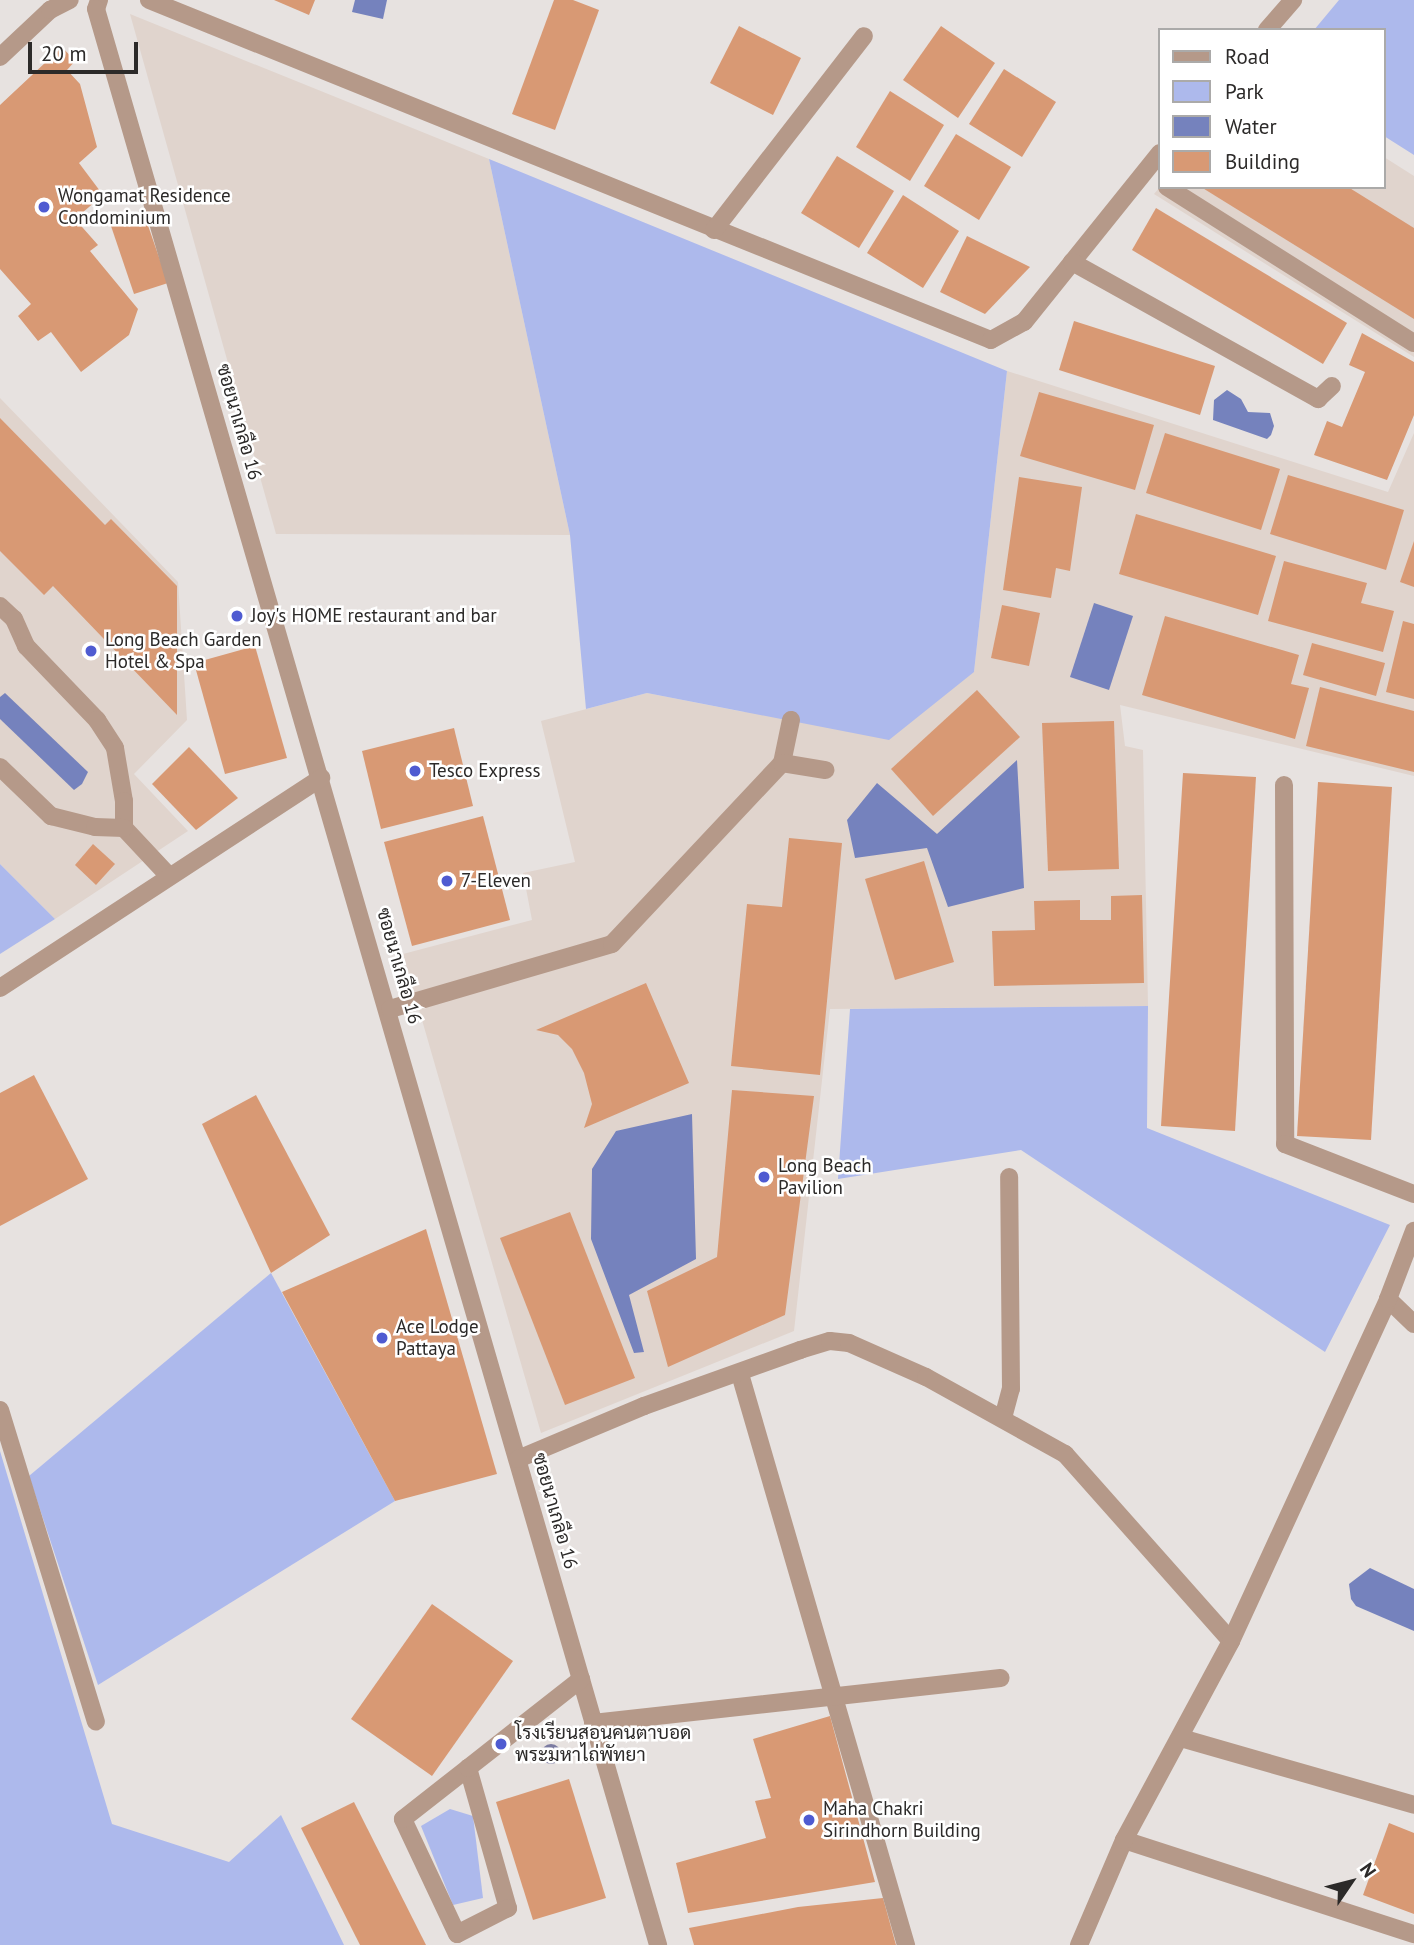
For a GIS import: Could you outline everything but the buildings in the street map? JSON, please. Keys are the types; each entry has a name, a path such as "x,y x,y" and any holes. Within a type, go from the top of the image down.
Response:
{"street":[{"path":"0,57 50,10 70,0"},
{"name":"ซอยนาเกลือ 16","path":"99,0 96,9 390,1009 658,1945"},
{"path":"149,0 991,340 1024,322 1158,155"},
{"path":"1270,28 1293,0"},
{"path":"715,230 864,36"},
{"path":"1144,172 1158,182"},
{"path":"1170,189 1414,343"},
{"path":"1072,262 1318,399 1332,386"},
{"path":"0,607 14,620 26,646 97,720 115,748 124,801 124,828 168,875"},
{"path":"390,1009 612,944 782,763 791,720"},
{"path":"782,763 825,771"},
{"path":"0,767 51,816 95,827 124,828"},
{"path":"0,988 168,875 321,778"},
{"path":"1284,785 1284,1144 1414,1194"},
{"path":"1003,1418 1011,1396 1009,1177"},
{"path":"1079,1945 1124,1840 1231,1641 1388,1299 1414,1231"},
{"path":"1388,1299 1414,1324"},
{"path":"518,1459 644,1406 830,1341 849,1343 1003,1418 1065,1454 1231,1641"},
{"path":"740,1374 906,1945"},
{"path":"0,1410 96,1722"},
{"path":"593,1723 835,1700 1002,1678"},
{"path":"467,1768 508,1908 457,1934 404,1819 467,1768 581,1679"},
{"path":"1181,1738 1414,1805"},
{"path":"1124,1840 1414,1934"}],"shaded area":[{"path":"130,14 489,159 570,535 276,534"},
{"path":"1386,158 1414,176 1414,357 1154,194 1158,189 1386,189"},
{"name":"Long Beach Pavilion","path":"1007,371 1388,492 1414,433 1414,776 1120,705 1125,746 1143,750 1148,1006 830,1009 794,1331 541,1433 403,954 532,920 523,873 575,862 541,721 647,693 744,712 974,672"},
{"name":"Long Beach Garden Hotel & Spa","path":"0,398 178,582 187,720 134,774 188,831 55,919 0,864"}],"green space":[{"path":"1339,0 1414,0 1414,155 1386,137 1386,28 1316,28"},
{"path":"489,159 1007,371 974,672 889,740 647,693 586,709 570,535"},
{"path":"0,864 55,919 0,954"},
{"path":"1148,1006 1147,1128 1390,1225 1325,1352 1021,1150 838,1179 850,1009"},
{"path":"271,1273 395,1501 98,1685 29,1476"},
{"path":"0,1451 112,1824 229,1862 281,1815 344,1945 0,1945"},
{"path":"450,1809 473,1816 483,1898 453,1905 421,1826"}],"water":[{"path":"355,0 387,0 383,19 352,12"},
{"path":"1227,390 1241,399 1248,412 1270,413 1274,426 1267,439 1213,420 1214,400"},
{"path":"1094,603 1133,616 1109,690 1070,677"},
{"path":"5,693 88,772 82,784 74,790 0,719 0,697"},
{"path":"1017,760 1024,888 948,907 927,848 855,858 847,820 877,783 937,834"},
{"path":"692,1114 696,1259 629,1295 644,1352 634,1353 591,1239 592,1169 616,1131"},
{"path":"1370,1568 1414,1589 1414,1631 1356,1606 1351,1599 1349,1584"}],"place":[{"name":"Wongamat Residence Condominium","path":"44,207"},
{"name":"Joy's HOME restaurant and bar","path":"237,616"},
{"name":"Long Beach Garden Hotel & Spa","path":"91,651"},
{"name":"Tesco Express","path":"415,771"},
{"name":"7-Eleven","path":"447,881"},
{"name":"Long Beach Pavilion","path":"764,1177"},
{"name":"Ace Lodge Pattaya","path":"382,1338"},
{"name":"โรงเรียนสอนคนตาบอด พระมหาไถ่พัทยา","path":"501,1744"},
{"name":"Maha Chakri Sirindhorn Building","path":"809,1820"}]}
